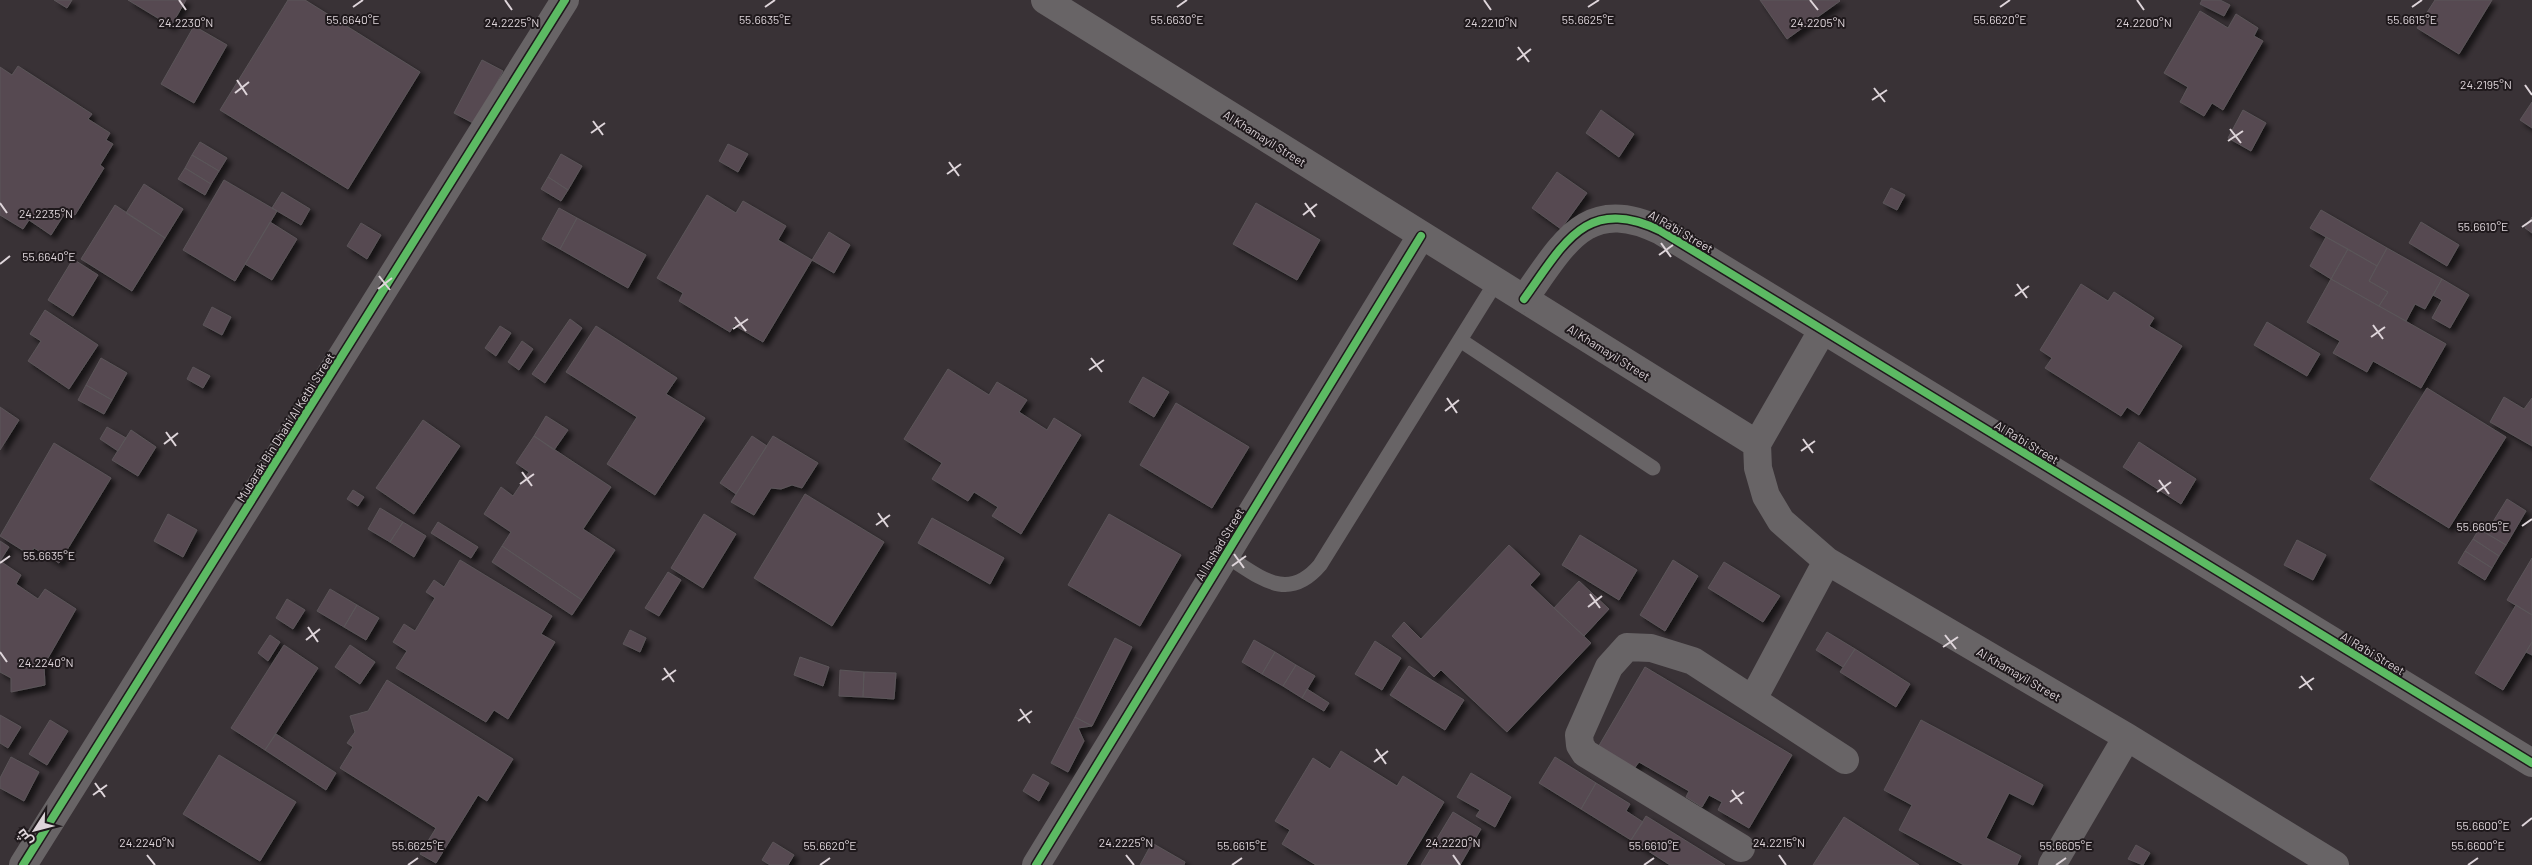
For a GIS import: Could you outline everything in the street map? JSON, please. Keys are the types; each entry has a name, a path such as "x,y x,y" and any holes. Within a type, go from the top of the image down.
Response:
{"street":[{"name":"Mubarak Bin Dhahi Al Ketbi Street","path":"23,865 565,0"},
{"name":"Al Khamayil Street","path":"1045,0 1757,444 1758,468 1766,496 1782,521 1827,562 2127,737 2335,865"},
{"name":"Al Ra'bi Street","path":"1524,299 1570,237 1590,224 1614,217 1639,220 1661,231 2532,763"},
{"name":"Al Inshad Street","path":"1036,865 1421,236"},
{"path":"1757,444 1822,331"},
{"path":"1753,699 1827,562"},
{"path":"1741,848 1585,753 1580,745 1579,735 1609,667 1627,647 1651,648 1693,661 1845,760"},
{"path":"2052,865 2127,737"}],"lane":[{"path":"1225,555 1268,582 1283,586 1298,583 1311,576 1320,565 1496,282"},
{"path":"1460,340 1653,468"}],"building":[{"path":"54,0 72,0 67,8"},
{"path":"128,0 186,0 171,26"},
{"path":"288,0 305,0 420,72 348,189 220,110"},
{"path":"1760,0 1839,0 1840,1 1787,39"},
{"path":"2202,0 2220,0 2230,5 2224,16 2200,4"},
{"path":"2435,0 2492,0 2459,54 2417,28"},
{"path":"2200,11 2228,28 2236,14 2258,28 2254,36 2263,41 2223,110 2212,103 2204,116 2180,102 2188,87 2164,73"},
{"path":"194,26 227,45 194,103 161,84"},
{"path":"482,60 503,71 475,124 454,113"},
{"path":"18,66 92,114 88,119 110,133 106,140 113,144 100,165 104,168 75,215 67,210 51,235 29,220 23,229 0,215 0,67 12,75"},
{"path":"2532,102 2532,128 2520,120"},
{"path":"1601,110 1634,134 1619,157 1586,133"},
{"path":"2243,110 2266,123 2251,151 2228,138"},
{"path":"200,142 227,158 219,171 192,155"},
{"path":"728,144 748,154 738,172 719,161"},
{"path":"561,154 582,166 568,190 548,177"},
{"path":"192,155 219,171 211,184 185,168"},
{"path":"185,168 211,184 205,195 178,179"},
{"path":"1557,172 1587,193 1561,229 1532,208"},
{"path":"548,177 568,190 561,201 541,189"},
{"path":"224,180 277,211 235,281 183,250"},
{"path":"144,184 183,209 165,238 126,213"},
{"path":"1891,188 1905,195 1897,210 1883,203"},
{"path":"282,192 310,209 301,225 272,208"},
{"path":"707,195 736,213 743,201 786,226 778,240 812,260 763,342 734,325 730,332 679,301 683,293 657,278"},
{"path":"1256,203 1320,240 1297,280 1233,244"},
{"path":"115,205 165,238 132,291 81,259"},
{"path":"559,208 577,218 560,249 542,239"},
{"path":"2321,210 2387,248 2377,266 2310,228"},
{"path":"2532,217 2532,233 2525,228"},
{"path":"577,218 646,255 628,288 560,249"},
{"path":"270,222 297,239 272,280 245,264"},
{"path":"2421,222 2459,245 2447,266 2409,243"},
{"path":"361,223 381,235 367,259 347,246"},
{"path":"829,232 850,245 834,273 812,260"},
{"path":"2326,237 2348,249 2331,279 2310,266"},
{"path":"2387,248 2442,279 2425,309 2415,304 2406,321 2379,306 2388,292 2369,281"},
{"path":"2348,249 2377,266 2369,281 2388,292 2379,306 2331,279"},
{"path":"73,259 98,275 73,316 48,300"},
{"path":"2331,279 2446,344 2421,388 2373,361 2367,372 2333,353 2340,341 2307,322"},
{"path":"2442,279 2469,295 2450,328 2432,318 2442,300 2433,295"},
{"path":"2081,284 2108,301 2114,292 2154,318 2149,326 2182,346 2139,415 2127,407 2121,416 2045,368 2052,358 2040,350"},
{"path":"212,307 231,317 222,335 203,325"},
{"path":"45,310 98,345 69,389 28,361 41,341 30,334"},
{"path":"570,319 582,328 545,383 532,374"},
{"path":"2267,322 2320,354 2307,376 2254,345"},
{"path":"500,326 511,333 496,356 485,348"},
{"path":"596,326 677,378 666,394 705,418 655,495 607,464 637,417 566,372"},
{"path":"522,341 533,349 519,370 508,362"},
{"path":"101,358 127,373 112,400 86,385"},
{"path":"193,367 210,376 203,388 187,379"},
{"path":"948,369 989,395 997,382 1027,400 1019,412 1047,430 1054,418 1081,435 1021,534 992,516 998,507 974,492 968,501 932,479 942,463 904,439"},
{"path":"1143,377 1169,392 1154,417 1129,402"},
{"path":"86,385 112,400 104,414 78,400"},
{"path":"2427,388 2506,437 2449,528 2370,479"},
{"path":"2504,397 2524,409 2532,398 2532,446 2490,422"},
{"path":"1176,403 1249,447 1212,508 1140,465"},
{"path":"0,407 19,420 0,450"},
{"path":"546,416 568,430 554,450 534,436"},
{"path":"423,420 460,446 414,514 376,488"},
{"path":"107,427 126,438 118,451 100,439"},
{"path":"131,430 156,447 138,476 112,460"},
{"path":"534,436 611,487 583,529 615,550 582,600 502,546 511,532 484,514 501,487 513,496 529,472 516,463"},
{"path":"752,436 767,446 736,494 720,483"},
{"path":"773,436 818,463 802,488 792,485 781,489 771,488 754,515 731,502"},
{"path":"2139,442 2196,479 2181,504 2123,467"},
{"path":"54,443 111,478 59,563 34,548 30,555 0,536"},
{"path":"353,490 364,497 358,506 347,499"},
{"path":"805,494 884,542 832,626 754,578"},
{"path":"2507,499 2526,511 2506,545 2486,533"},
{"path":"380,508 403,522 390,542 368,529"},
{"path":"168,514 197,530 183,557 154,541"},
{"path":"704,514 736,534 703,588 671,568"},
{"path":"1109,514 1181,555 1140,626 1068,585"},
{"path":"932,518 1004,558 990,584 918,543"},
{"path":"403,522 426,536 414,557 390,542"},
{"path":"438,522 478,547 471,558 431,533"},
{"path":"2479,529 2506,545 2499,556 2473,539"},
{"path":"1580,535 1637,570 1619,600 1562,565"},
{"path":"2473,539 2499,556 2492,568 2465,551"},
{"path":"2297,540 2326,555 2313,580 2284,565"},
{"path":"0,541 9,547 0,561"},
{"path":"1509,545 1540,574 1530,585 1591,643 1507,732 1441,670 1434,677 1392,636 1404,622 1421,639"},
{"path":"502,546 582,600 572,615 492,562"},
{"path":"2465,551 2492,568 2485,580 2458,563"},
{"path":"2532,558 2532,615 2507,600"},
{"path":"460,560 552,616 541,634 555,642 508,719 494,710 486,722 396,668 407,651 393,642 404,624 415,631 435,598 426,592 434,580 444,587"},
{"path":"1673,560 1698,576 1665,631 1640,615"},
{"path":"0,561 21,575 16,584 38,599 45,589 76,609 44,665 45,685 11,692 11,678 0,672"},
{"path":"1724,562 1780,596 1763,622 1708,588"},
{"path":"668,572 681,580 659,616 645,608"},
{"path":"1579,581 1609,609 1584,636 1554,608"},
{"path":"330,589 357,605 344,627 317,611"},
{"path":"287,599 305,610 293,629 276,618"},
{"path":"357,605 379,618 366,640 344,627"},
{"path":"2516,605 2532,615 2532,642 2503,690 2475,673"},
{"path":"630,630 646,638 640,652 623,644"},
{"path":"1827,632 1855,649 1843,667 1816,650"},
{"path":"270,635 280,642 268,661 258,653"},
{"path":"1115,638 1132,647 1092,726 1075,717"},
{"path":"1254,640 1275,652 1262,674 1242,662"},
{"path":"1375,641 1401,658 1382,690 1355,674"},
{"path":"2532,642 2532,655 2526,652"},
{"path":"284,645 318,668 265,750 231,728"},
{"path":"350,645 375,662 360,684 335,667"},
{"path":"1855,649 1910,684 1896,707 1840,672"},
{"path":"1275,652 1296,665 1283,686 1262,674"},
{"path":"800,657 829,667 823,686 794,675"},
{"path":"1296,665 1315,676 1302,698 1283,686"},
{"path":"1409,666 1464,700 1445,730 1390,695"},
{"path":"1645,667 1792,755 1749,828 1718,810 1722,802 1709,795 1702,807 1686,797 1689,791 1639,762 1633,770 1597,749"},
{"path":"840,670 864,672 863,697 839,696"},
{"path":"864,672 896,673 894,699 863,697"},
{"path":"387,680 513,759 487,801 478,795 436,863 420,854 436,828 340,768 353,747 347,743 355,732 350,716 368,711"},
{"path":"1307,689 1329,703 1324,711 1302,698"},
{"path":"0,715 21,727 8,748 0,743"},
{"path":"1075,717 1092,726 1078,728 1084,741 1068,772 1051,763"},
{"path":"50,720 68,731 47,765 29,754"},
{"path":"1921,720 2043,785 2033,805 2009,793 1986,838 2021,856 2017,865 1964,865 1899,830 1912,805 1884,790"},
{"path":"276,734 336,773 326,790 265,750"},
{"path":"1341,751 1397,786 1403,776 1444,802 1406,865 1316,865 1282,844 1290,830 1275,821 1313,758 1330,769"},
{"path":"219,755 296,802 260,861 183,814"},
{"path":"11,757 39,772 24,801 0,788 0,778"},
{"path":"1555,757 1596,783 1581,809 1539,783"},
{"path":"1471,773 1511,797 1495,827 1476,816 1480,810 1457,797"},
{"path":"1033,774 1049,783 1039,801 1023,791"},
{"path":"1596,783 1630,804 1626,811 1643,822 1631,840 1581,809"},
{"path":"1453,812 1481,829 1460,865 1421,865"},
{"path":"1646,816 1725,865 1670,865 1631,840"},
{"path":"1844,817 1919,865 1813,865"},
{"path":"773,842 794,855 788,865 770,865 762,860"},
{"path":"1152,843 1185,862 1184,865 1140,865"},
{"path":"2136,845 2150,853 2143,865 2128,859"}],"cycle path":[{"path":"23,865 565,0"},
{"path":"1524,299 1551,260 1565,244 1579,231 1595,222 1613,218 1635,221 1661,231 2532,763"},
{"path":"1036,865 1421,236"}]}
